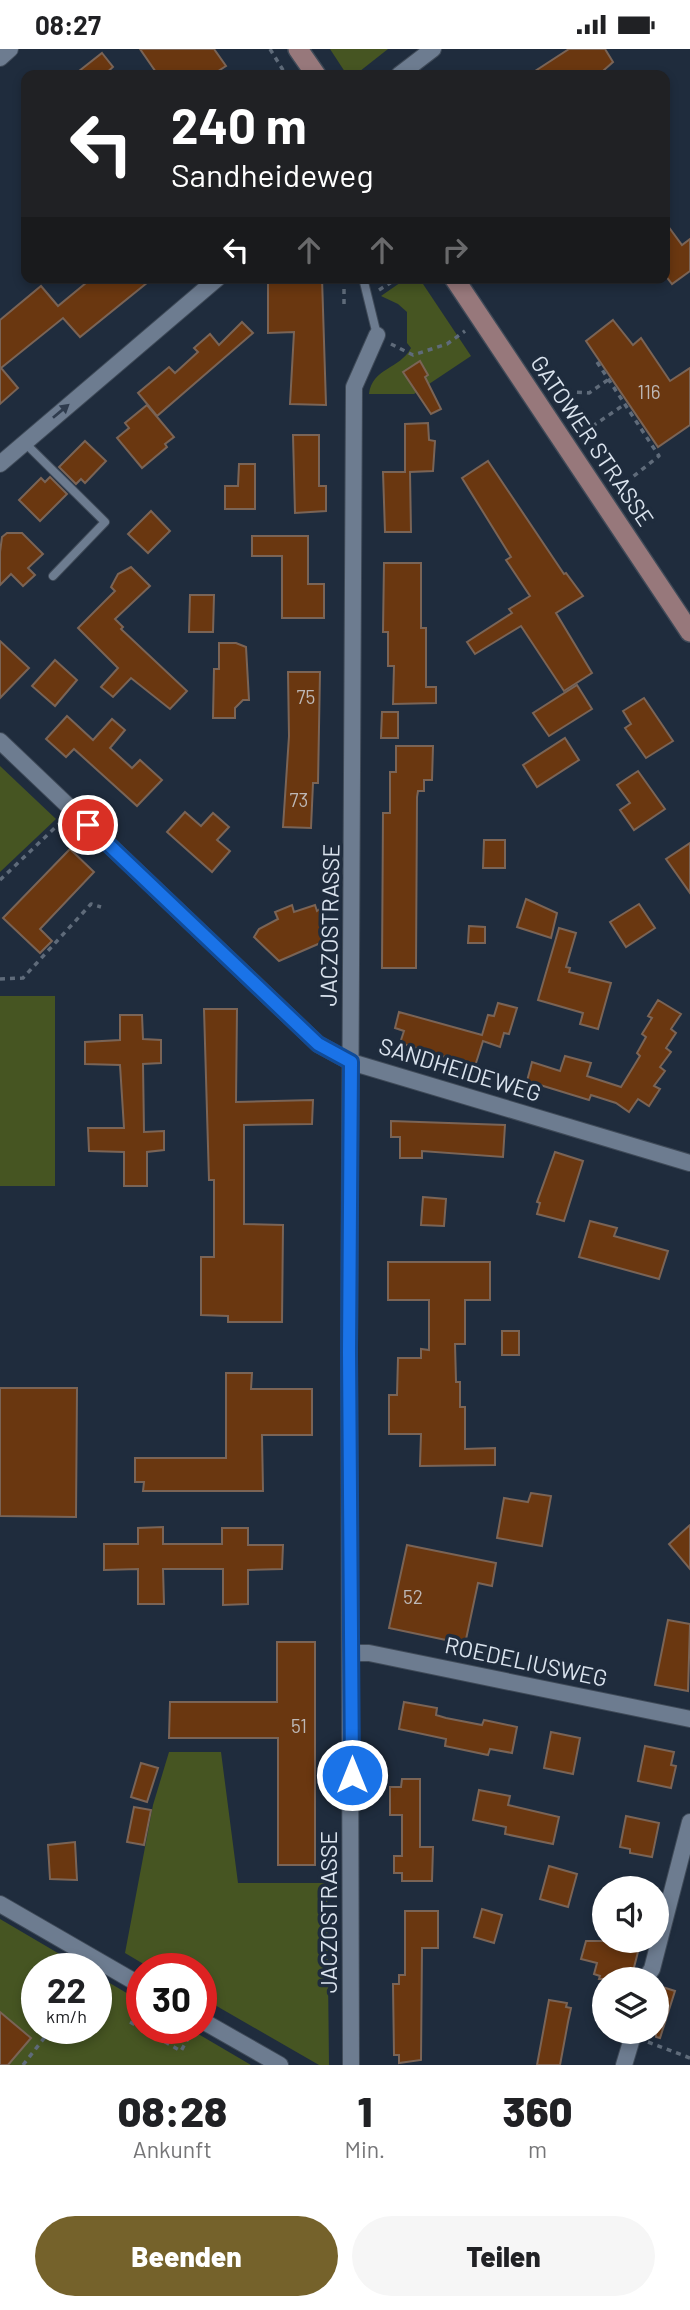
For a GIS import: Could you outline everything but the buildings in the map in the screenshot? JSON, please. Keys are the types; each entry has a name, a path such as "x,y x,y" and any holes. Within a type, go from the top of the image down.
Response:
{"main road":[{"path":"299,49 313,70"},
{"name":"GATOWER STRASSE","path":"458,284 690,632"}],"street":[{"path":"0,58 10,49"},
{"path":"406,70 433,49"},
{"path":"0,464 211,284"},
{"name":"JACZOSTRASSE","path":"351,2065 352,1653 349,1352 354,387 377,335"},
{"name":"SANDHEIDEWEG","path":"0,741 318,1044 351,1062 690,1163"},
{"name":"ROEDELIUSWEG","path":"352,1653 369,1653 690,1719"},
{"path":"653,1967 690,1822"},
{"path":"0,1904 126,1977"},
{"path":"217,2029 280,2065"},
{"path":"624,2065 633,2044"}],"lane":[{"path":"364,284 377,335"},
{"path":"24,442 104,521 53,576"}],"path":[{"path":"270,49 283,70"},
{"path":"344,284 344,304"},
{"path":"367,298 389,284"},
{"path":"377,335 413,355 447,344 464,332"},
{"path":"597,362 659,456 620,487"},
{"path":"557,391 589,393 609,379"},
{"path":"584,432 625,404"},
{"path":"0,880 72,810"},
{"path":"0,979 23,978 91,904 101,907"},
{"path":"324,1913 332,1913"},
{"path":"23,2065 39,2044"},
{"path":"169,2044 181,2051 185,2044"},
{"path":"659,2044 690,2058"}],"green space":[{"path":"330,49 388,49 361,70 344,70"},
{"path":"398,284 423,284 471,356 414,394 369,394 375,379 411,348 407,343 407,312 381,296"},
{"path":"0,766 56,819 0,872"},
{"path":"0,996 55,996 55,1186 0,1186"},
{"path":"169,1752 221,1752 238,1883 327,1883 329,2065 319,2065 217,2006 217,1953 125,1953 153,1805"},
{"path":"0,1919 58,1953 21,1953 21,2044 112,2044 112,1984 126,1993 126,2044 215,2044 251,2065 0,2065"}],"route":[{"path":"88,825 318,1044 351,1062 349,1352 352,1775"}]}
